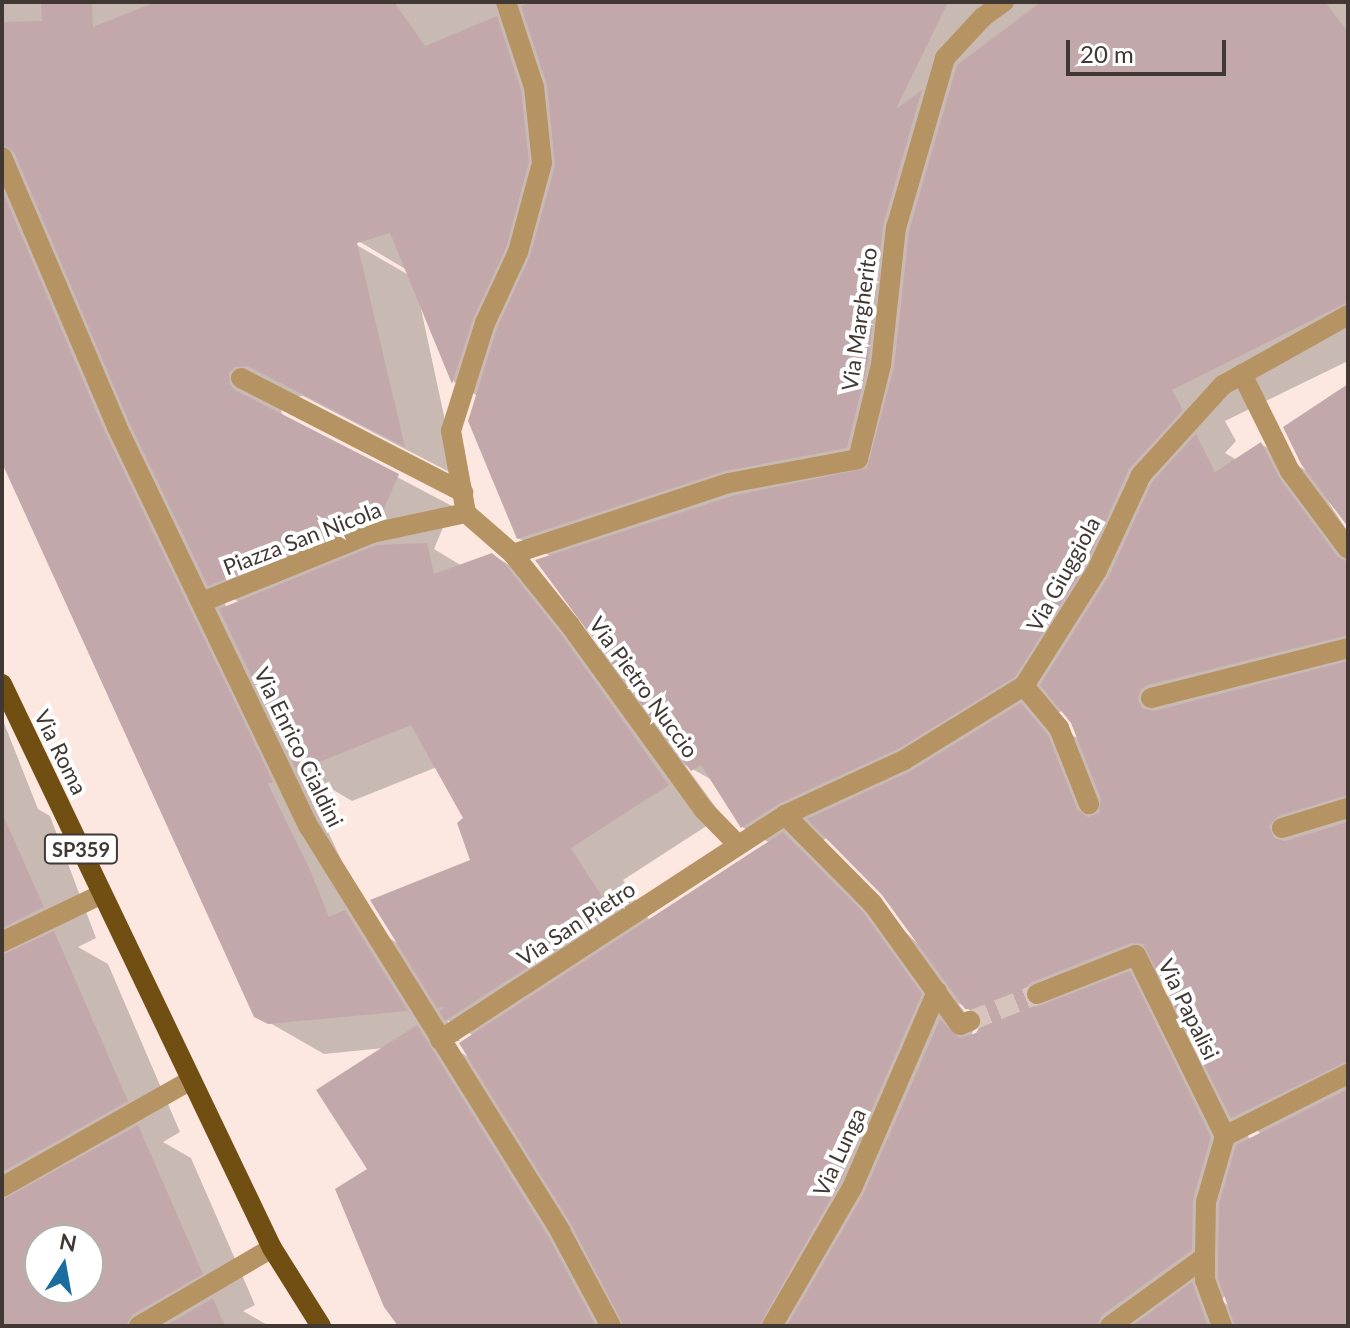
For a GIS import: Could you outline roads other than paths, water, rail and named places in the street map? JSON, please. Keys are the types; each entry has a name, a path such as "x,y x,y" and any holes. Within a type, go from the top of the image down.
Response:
{"main road":[{"name":"Via Roma","path":"2,684 191,1080"},
{"name":"SP359","path":"191,1080 272,1248 321,1326"}],"street":[{"path":"506,2 534,87 542,163 518,252 485,323 451,431 466,513 513,554"},
{"name":"Via Margherito","path":"513,554 729,483 858,459 881,365 896,228 945,58 983,17 1004,2"},
{"name":"Via Enrico Cialdini","path":"2,157 117,427 309,827 560,1231 611,1326"},
{"name":"Via Giuggiola","path":"738,845 785,815 904,760 1024,686 1097,570 1141,475 1223,385 1348,315"},
{"path":"1242,374 1290,471 1348,549"},
{"path":"241,378 463,492"},
{"name":"Piazza San Nicola","path":"202,602 372,533 466,513"},
{"name":"Via Pietro Nuccio","path":"513,554 570,625 703,809 738,845"},
{"path":"1151,698 1348,648"},
{"path":"1024,686 1059,728 1089,804"},
{"path":"1282,828 1348,808"},
{"path":"785,815 873,904 960,1025 970,1021"},
{"name":"Via San Pietro","path":"440,1040 738,845"},
{"path":"2,942 102,894"},
{"name":"Via Papalisi","path":"1037,994 1136,955 1225,1136"},
{"name":"Via Lunga","path":"772,1326 852,1188 937,992"},
{"path":"1222,1326 1205,1280 1205,1257 1206,1202 1225,1136 1348,1074"},
{"path":"2,1187 191,1080"},
{"path":"139,1326 272,1248"},
{"path":"1110,1326 1205,1257"}],"tunnel":[{"path":"970,1021 1037,994"}]}
